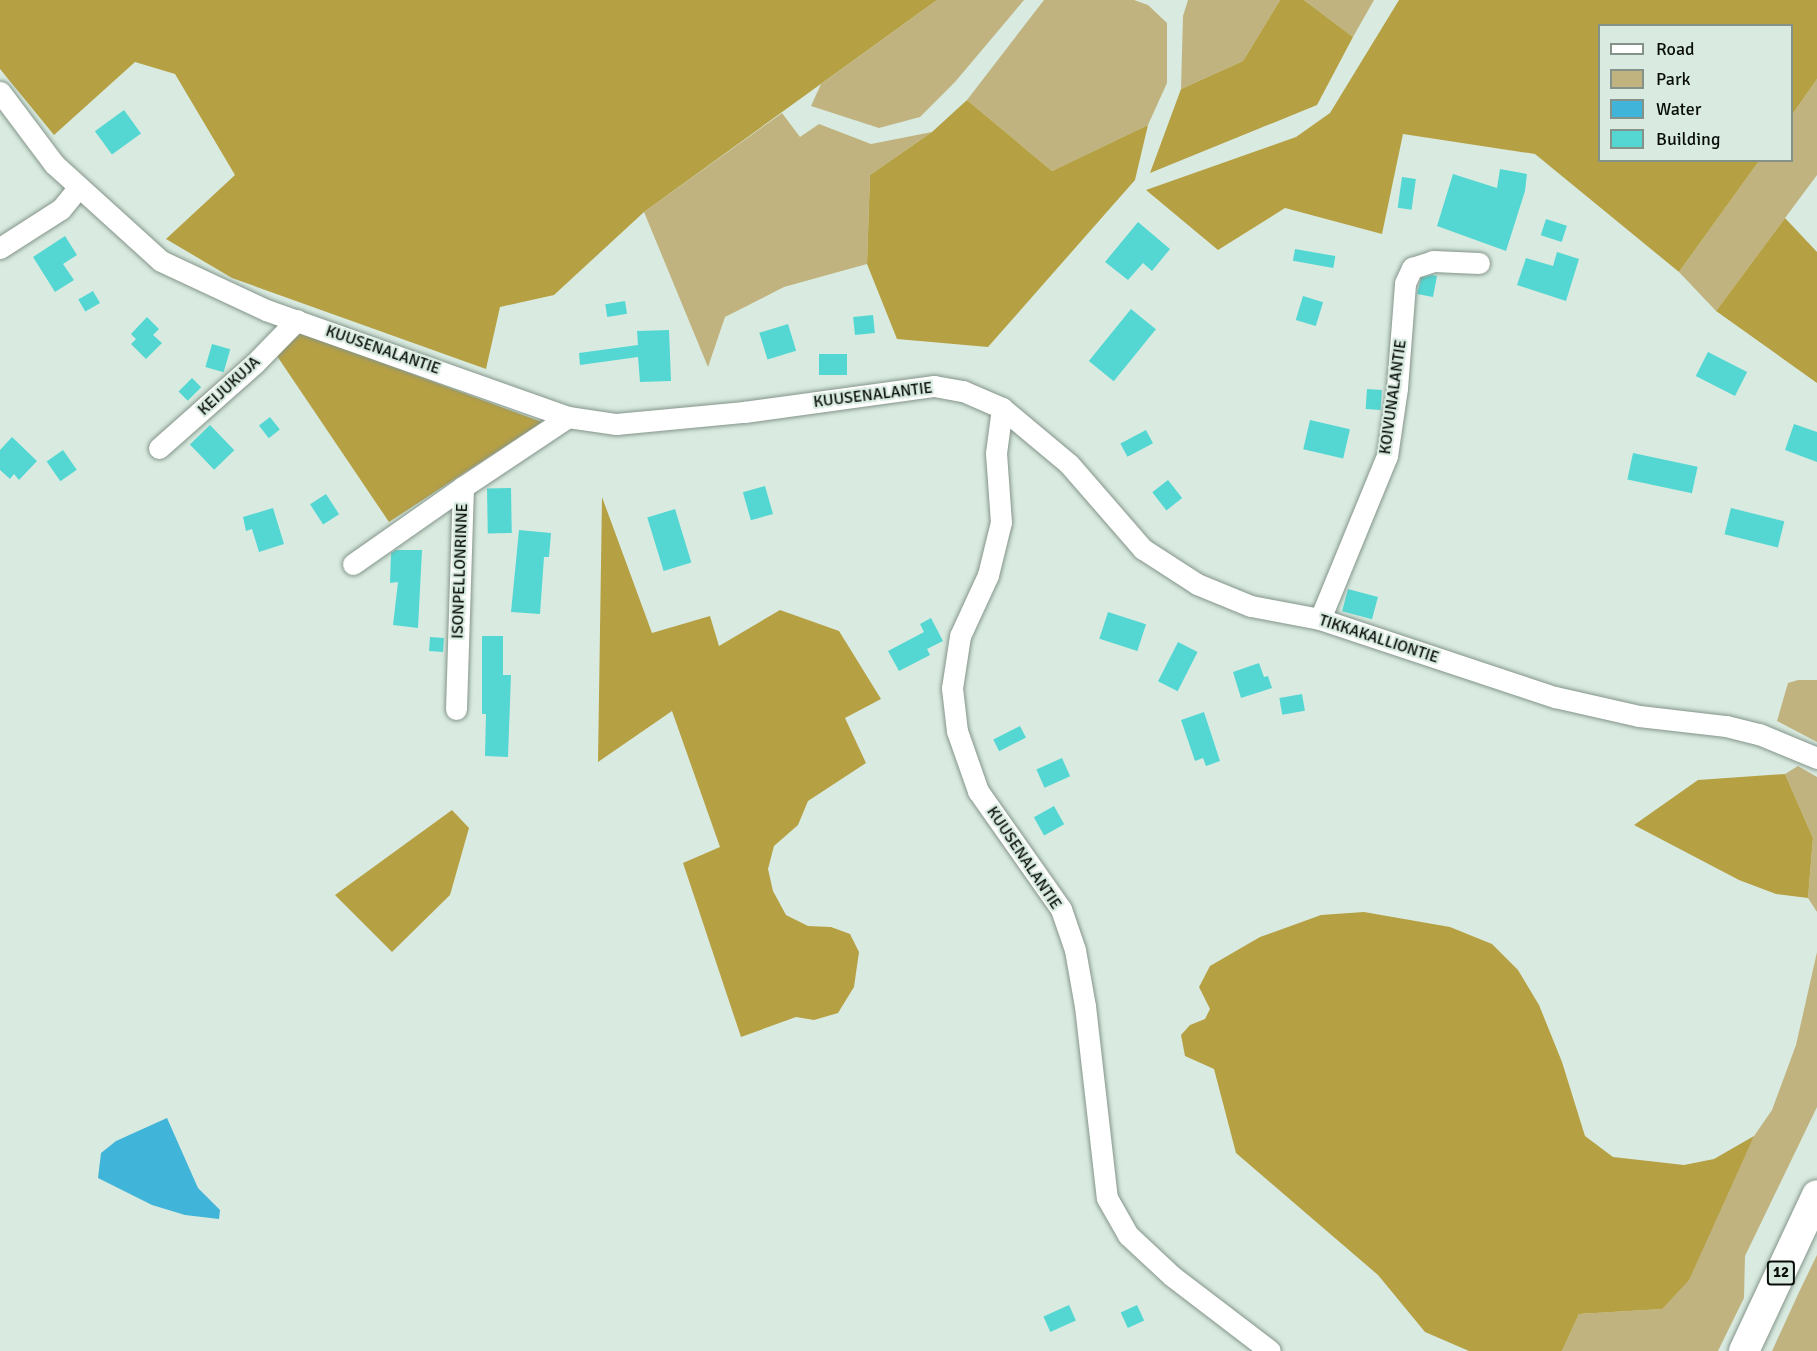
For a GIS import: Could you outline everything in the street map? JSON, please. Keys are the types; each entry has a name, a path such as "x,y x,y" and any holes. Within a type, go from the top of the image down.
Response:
{"highway":[{"name":"12","path":"1744,1351 1817,1195"}],"street":[{"name":"KUUSENALANTIE","path":"0,92 54,164 160,261 266,310 568,417 616,424 744,412 934,386 963,391 1002,408 996,453 1001,522 988,575 960,636 952,688 957,731 978,791 1061,909 1075,950 1085,1006 1107,1198 1128,1235 1172,1276 1270,1351"},
{"path":"0,248 61,209 79,187"},
{"name":"KOIVUNALANTIE","path":"1320,619 1387,456 1397,388 1405,282 1412,268 1433,261 1479,262"},
{"name":"KEIJUKUJA","path":"159,448 246,371 297,320"},
{"name":"TIKKAKALLIONTIE","path":"1002,408 1069,464 1129,534 1152,555 1197,584 1251,606 1320,619 1555,697 1639,716 1726,726 1781,742 1817,758"},
{"name":"ISONPELLONRINNE","path":"456,709 463,487 568,417"},
{"path":"353,564 463,487"}],"green space":[{"path":"937,0 1024,0 955,82 920,117 879,128 811,106 821,84"},
{"path":"1044,0 1134,0 1148,5 1167,23 1167,83 1148,125 1052,171 967,100"},
{"path":"1188,0 1280,0 1243,61 1181,89 1183,16"},
{"path":"1304,0 1374,0 1353,37"},
{"path":"1817,79 1817,175 1716,311 1679,272 1758,162 1793,162 1793,114"},
{"path":"782,113 800,137 819,124 871,144 932,132 870,175 867,264 784,287 725,317 708,367 644,212"},
{"path":"1798,680 1817,680 1817,742 1777,721 1788,683"},
{"path":"1798,766 1817,777 1817,912 1808,898 1813,838 1785,774"},
{"path":"1817,952 1817,1107 1745,1256 1744,1298 1718,1351 1562,1351 1579,1314 1662,1309 1754,1136 1772,1110 1796,1045"},
{"path":"1817,1255 1817,1351 1772,1351 1800,1290"}],"shaded area":[{"path":"0,0 937,0 644,212 554,295 500,307 486,369 232,278 166,239 235,175 175,74 135,62 54,135 0,69"},
{"path":"1280,0 1304,0 1353,37 1317,105 1150,173 1181,89 1243,61"},
{"path":"1399,0 1817,0 1817,79 1793,114 1793,24 1598,24 1598,162 1758,162 1679,272 1535,154 1403,134 1382,234 1285,208 1218,250 1146,190 1296,137 1330,113"},
{"path":"967,100 1052,171 1148,125 1135,180 988,347 897,339 867,264 870,175 932,132"},
{"path":"1785,218 1817,252 1817,383 1716,311"},
{"path":"299,332 542,422 389,522 277,356"},
{"path":"602,497 652,633 710,616 719,646 780,610 839,631 881,699 845,718 866,763 808,801 798,825 774,846 768,869 773,891 786,915 808,926 831,927 850,934 859,952 854,987 838,1013 814,1020 796,1017 741,1037 683,863 720,847 672,711 598,762"},
{"path":"1785,774 1813,838 1808,898 1776,894 1739,880 1634,825 1698,780"},
{"path":"452,810 469,828 450,895 392,952 335,895"},
{"path":"1364,912 1450,927 1492,944 1518,970 1539,1005 1562,1062 1585,1136 1613,1157 1684,1165 1714,1159 1754,1136 1689,1280 1662,1309 1579,1314 1562,1351 1469,1351 1425,1332 1378,1275 1236,1153 1214,1069 1185,1056 1181,1035 1190,1025 1205,1019 1210,1009 1199,987 1210,966 1260,937 1321,915"}],"water":[{"path":"167,1118 198,1188 220,1210 219,1219 185,1215 152,1205 98,1178 101,1153 116,1141"}],"building":[{"path":"124,110 141,133 112,155 95,131"},
{"path":"1500,169 1527,174 1525,191 1506,251 1437,226 1453,174 1497,188"},
{"path":"1402,177 1416,179 1412,210 1398,208"},
{"path":"1546,219 1567,226 1562,242 1541,235"},
{"path":"1138,222 1170,249 1152,271 1143,263 1128,280 1105,262"},
{"path":"65,236 77,255 63,264 74,280 55,292 33,257"},
{"path":"1295,249 1335,256 1333,268 1293,261"},
{"path":"1557,252 1579,259 1566,301 1517,285 1526,258 1553,266"},
{"path":"1437,276 1433,297 1417,294 1421,278"},
{"path":"93,291 100,303 85,312 78,300"},
{"path":"1303,296 1323,302 1316,326 1296,320"},
{"path":"625,301 627,314 607,317 605,304"},
{"path":"1131,309 1156,329 1114,381 1089,361"},
{"path":"873,315 875,333 855,335 853,317"},
{"path":"147,317 159,329 153,335 162,343 146,359 131,344 136,339 131,334"},
{"path":"788,324 796,351 767,360 759,333"},
{"path":"669,330 671,381 640,382 638,357 580,365 579,353 638,345 637,331"},
{"path":"212,344 230,349 224,372 205,367"},
{"path":"1708,352 1747,372 1735,396 1696,376"},
{"path":"819,354 847,354 847,375 819,375"},
{"path":"192,378 201,387 188,401 179,391"},
{"path":"1367,389 1382,390 1381,410 1366,409"},
{"path":"270,417 280,430 269,438 259,426"},
{"path":"1310,420 1350,429 1343,458 1303,449"},
{"path":"1794,424 1817,432 1817,462 1785,450"},
{"path":"210,425 234,450 214,470 190,444"},
{"path":"1146,430 1153,443 1127,457 1120,444"},
{"path":"12,437 37,461 19,480 14,474 10,479 0,470 0,450"},
{"path":"63,450 77,470 60,481 47,461"},
{"path":"1633,453 1698,467 1692,493 1627,479"},
{"path":"1168,480 1182,498 1166,510 1152,492"},
{"path":"765,486 773,514 751,520 743,492"},
{"path":"487,488 511,488 512,533 488,533"},
{"path":"326,494 339,514 323,524 310,504"},
{"path":"273,508 284,544 259,552 252,529 246,531 243,517"},
{"path":"1731,508 1784,521 1778,548 1724,534"},
{"path":"675,509 691,563 664,571 647,517"},
{"path":"519,530 551,533 549,557 544,557 540,614 511,612"},
{"path":"396,550 422,550 418,628 393,625 398,582 390,583 391,553"},
{"path":"1348,589 1378,597 1372,619 1342,611"},
{"path":"1108,612 1146,624 1137,651 1099,639"},
{"path":"931,618 943,641 927,649 930,655 899,671 888,651 924,632 920,624"},
{"path":"482,636 503,636 503,675 511,675 508,757 485,756 486,714 482,714"},
{"path":"430,637 444,638 443,652 429,651"},
{"path":"1178,642 1198,652 1178,691 1158,681"},
{"path":"1259,663 1264,677 1268,676 1272,688 1241,698 1233,672"},
{"path":"1302,694 1305,711 1282,715 1279,698"},
{"path":"1204,712 1220,761 1206,766 1203,758 1195,761 1181,720"},
{"path":"1020,726 1026,738 999,751 993,740"},
{"path":"1062,758 1070,776 1045,788 1036,769"},
{"path":"1054,806 1064,824 1044,836 1034,817"},
{"path":"1069,1305 1076,1321 1050,1332 1043,1316"},
{"path":"1137,1305 1144,1320 1128,1328 1121,1313"}]}
